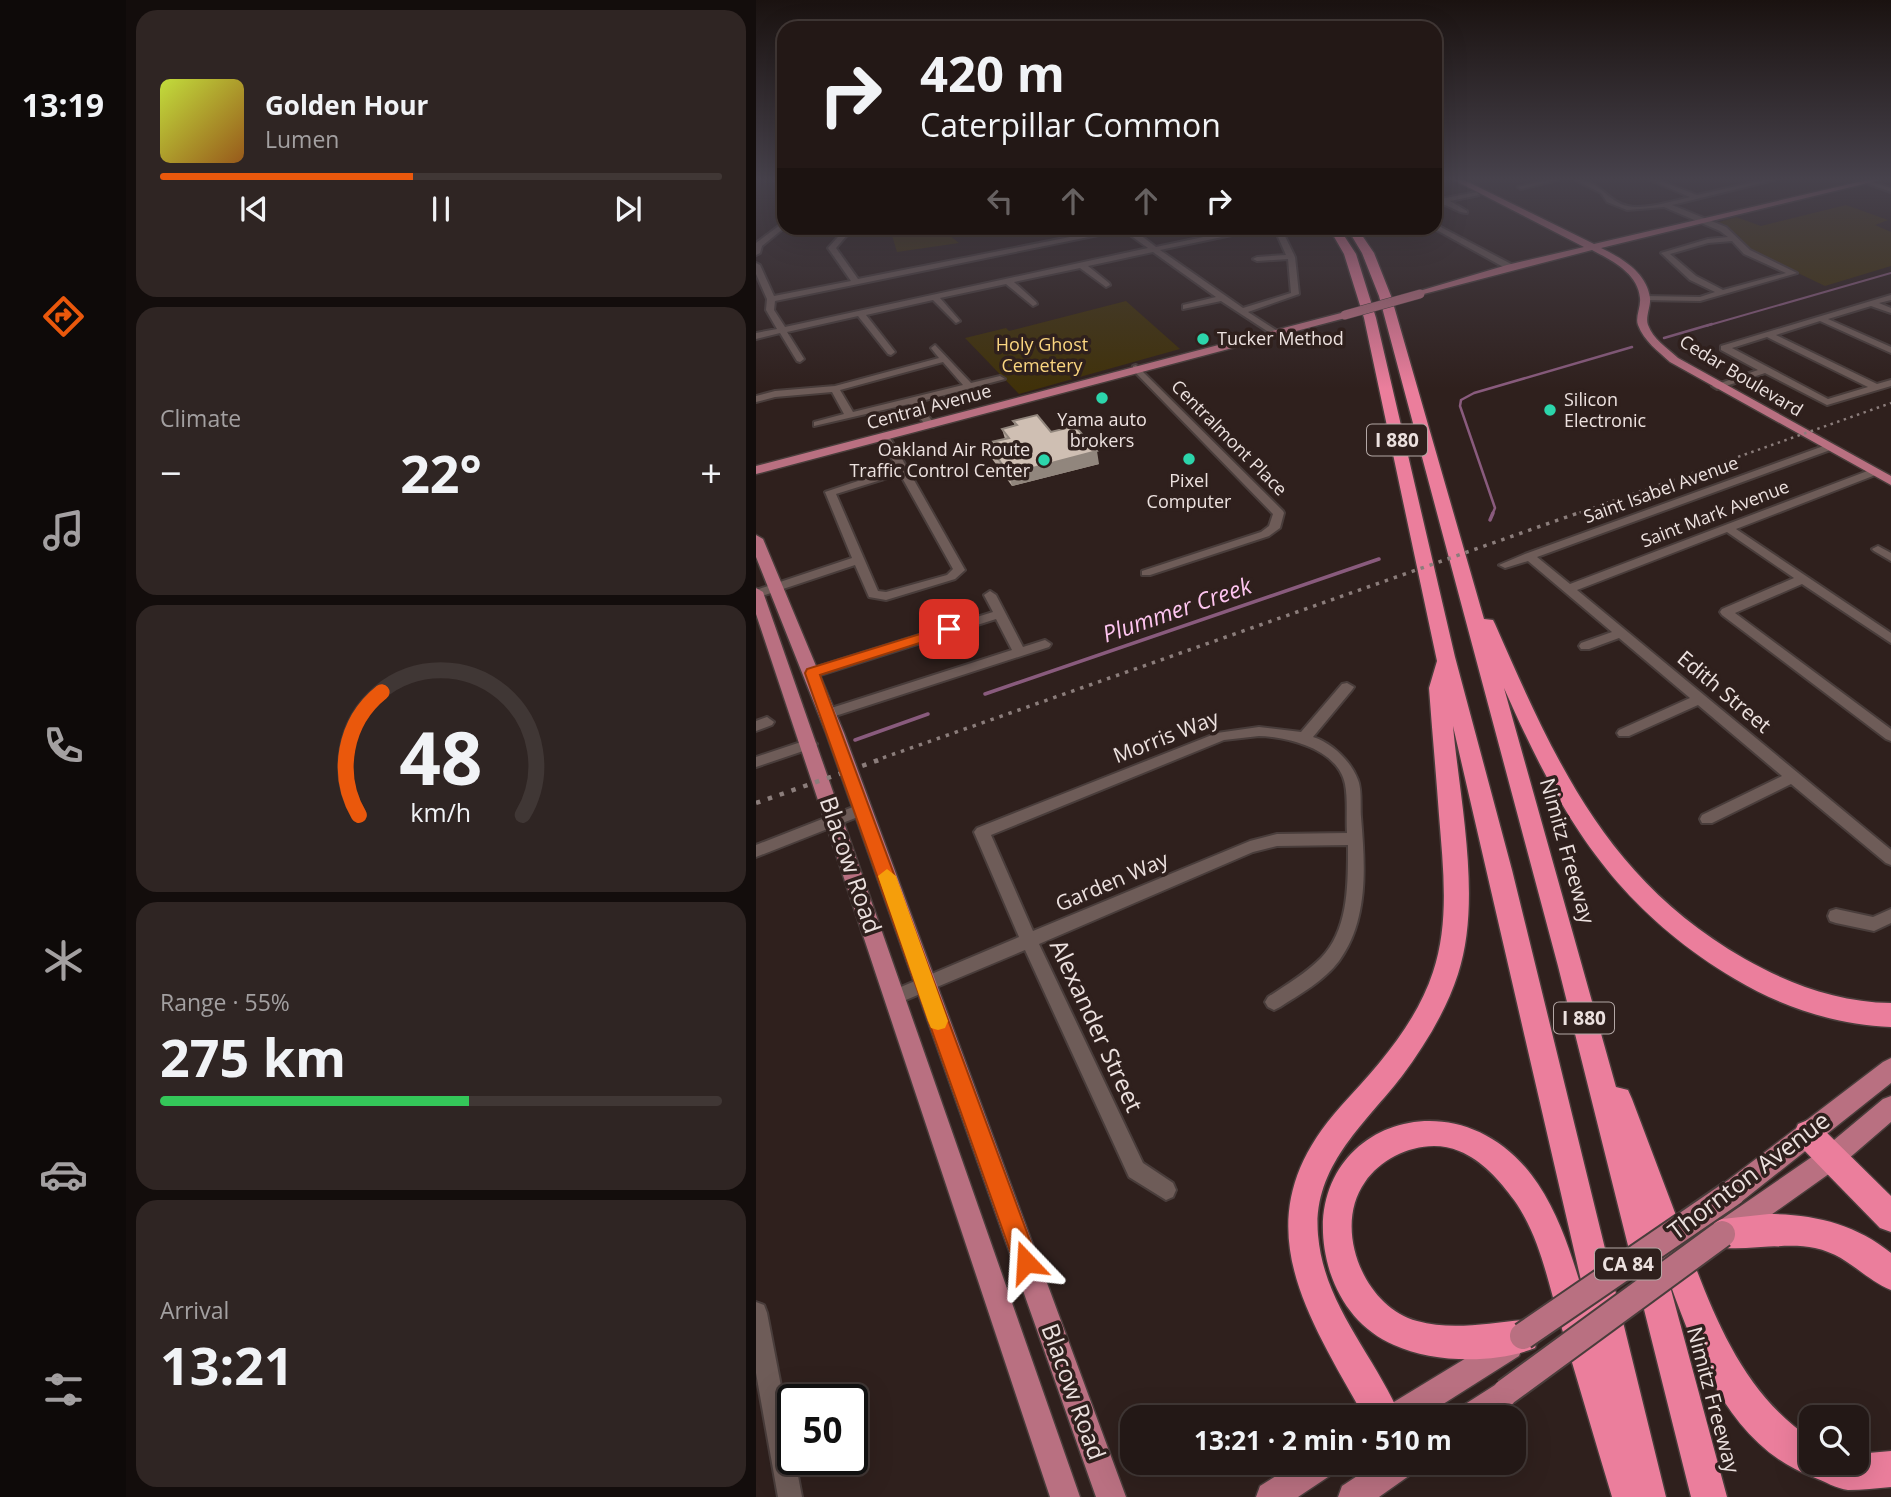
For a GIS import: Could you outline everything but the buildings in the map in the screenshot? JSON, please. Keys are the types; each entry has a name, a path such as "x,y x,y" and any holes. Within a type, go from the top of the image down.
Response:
{"highway":[{"name":"I 880","path":"1347,250 1365,296 1445,657 1500,870 1648,1497"},
{"name":"Nimitz Freeway","path":"1365,250 1385,296 1571,966 1709,1497"},
{"path":"1451,541 1519,702 1566,792 1602,853 1634,890 1657,912 1711,952 1778,989 1843,1010 1891,1015"},
{"path":"1377,1405 1313,1289 1304,1258 1301,1224 1305,1193 1314,1168 1333,1138 1404,1054 1423,1024 1447,972 1454,944 1456,891 1439,688 1445,657"},
{"path":"1571,966 1706,1338 1750,1409 1778,1437 1799,1451"},
{"path":"1523,1336 1453,1345 1416,1338 1381,1321 1353,1292 1339,1257 1335,1222 1345,1186 1364,1159 1392,1140 1431,1133 1466,1139 1495,1157 1520,1182 1537,1207 1549,1234 1630,1497"},
{"path":"1808,1134 1891,1217"},
{"path":"1722,1234 1781,1226 1815,1231 1849,1243 1891,1274"},
{"path":"1869,1470 1891,1469"}],"main road":[{"name":"Central Avenue","path":"756,467 930,425 1272,332 1284,332 1341,312 1506,265 1574,250"},
{"name":"Cedar Boulevard","path":"1598,250 1618,260 1639,280 1645,298 1642,323 1652,340 1674,360 1891,481"},
{"path":"756,476 773,465"},
{"name":"Blacow Road","path":"756,539 812,673 863,809 1111,1497"},
{"name":"Blacow Road","path":"756,593 810,744 1065,1497"},
{"path":"788,683 802,694 811,709 827,715"},
{"name":"Thornton Avenue","path":"1414,1405 1523,1336 1732,1193 1891,1069"},
{"name":"Thornton Avenue","path":"1488,1405 1831,1158 1891,1107"},
{"path":"1271,1497 1305,1475"},
{"path":"1353,1497 1385,1475"}],"street":[{"path":"833,250 855,281"},
{"path":"771,299 1014,250"},
{"path":"756,336 1151,250"},
{"path":"1156,250 1272,332"},
{"path":"1242,311 1295,294 1288,250"},
{"path":"1478,250 1506,265"},
{"path":"1676,250 1665,253 1693,278 1723,293"},
{"path":"1645,298 1689,300 1793,273 1745,250"},
{"path":"1257,259 1291,257"},
{"path":"756,265 771,299 770,310 800,359"},
{"path":"1082,265 1106,285"},
{"path":"1008,281 1033,304"},
{"path":"935,297 956,321"},
{"path":"1891,297 1724,348 1759,369 1827,402 1891,383"},
{"path":"1186,307 1222,298"},
{"path":"1871,303 1891,311"},
{"path":"860,313 891,352"},
{"path":"1820,318 1891,350"},
{"path":"1767,334 1877,388"},
{"path":"934,348 968,386"},
{"path":"756,399 775,394 835,389 942,360"},
{"name":"Centralmont Place","path":"1136,368 1279,513 1279,522 1265,534 1146,573"},
{"path":"1713,384 1759,369"},
{"path":"817,424 1000,379"},
{"path":"835,389 849,414"},
{"path":"912,401 930,425"},
{"path":"884,436 959,570 951,577 886,596 873,594 831,491 902,470"},
{"name":"Saint Isabel Avenue","path":"1505,565 1829,447"},
{"name":"Saint Mark Avenue","path":"1569,589 1874,472"},
{"path":"1728,528 1891,639"},
{"path":"1891,544 1878,550 1891,558"},
{"name":"Edith Street","path":"1529,556 1891,859"},
{"path":"756,593 858,561"},
{"path":"1803,579 1726,612 1891,736"},
{"path":"990,595 1019,651"},
{"path":"812,673 998,614"},
{"path":"1586,646 1621,633"},
{"path":"827,715 1045,644"},
{"path":"1304,738 1347,687"},
{"path":"1624,733 1700,699"},
{"name":"Morris Way","path":"982,832 1222,736 1247,730 1278,730 1304,738 1345,766 1352,780 1355,892 1349,926 1334,956 1316,973 1273,1002"},
{"path":"756,762 810,744"},
{"path":"1707,819 1792,777"},
{"path":"756,851 863,809"},
{"name":"Alexander Street","path":"982,832 1030,943 1136,1170 1166,1190"},
{"name":"Garden Way","path":"895,997 1030,943 1250,847 1277,840 1353,839"},
{"path":"1836,916 1874,924 1891,916"},
{"path":"756,1313 790,1497"}],"green space":[{"path":"1750,250 1891,250 1891,266 1825,286"},
{"name":"Holy Ghost Cemetery","path":"1126,301 1180,349 1019,394 965,338 1006,328 1009,331"}],"waterway":[{"name":"Plummer Creek","path":"1706,326 1891,273"},
{"name":"Plummer Creek","path":"1664,338 1712,324"},
{"name":"Plummer Creek","path":"1492,515 1495,508 1460,406 1461,400 1474,393 1632,347"},
{"name":"Plummer Creek","path":"1490,520 1493,513"},
{"name":"Plummer Creek","path":"985,694 1379,559"},
{"name":"Plummer Creek","path":"855,740 928,714"}],"railway":[{"path":"1573,515 1891,403"},
{"path":"874,761 1578,513"},
{"path":"756,803 879,760"}],"slow traffic":[{"path":"887,876 938,1021"}],"place":[{"name":"Tucker Method","path":"1203,339"},
{"name":"Yama auto brokers","path":"1102,398"},
{"name":"Silicon Electronic","path":"1550,410"},
{"name":"Pixel Computer","path":"1189,459"},
{"name":"Oakland Air Route Traffic Control Center","path":"1044,460"}],"route":[{"path":"949,629 812,673 1026,1262"}]}
